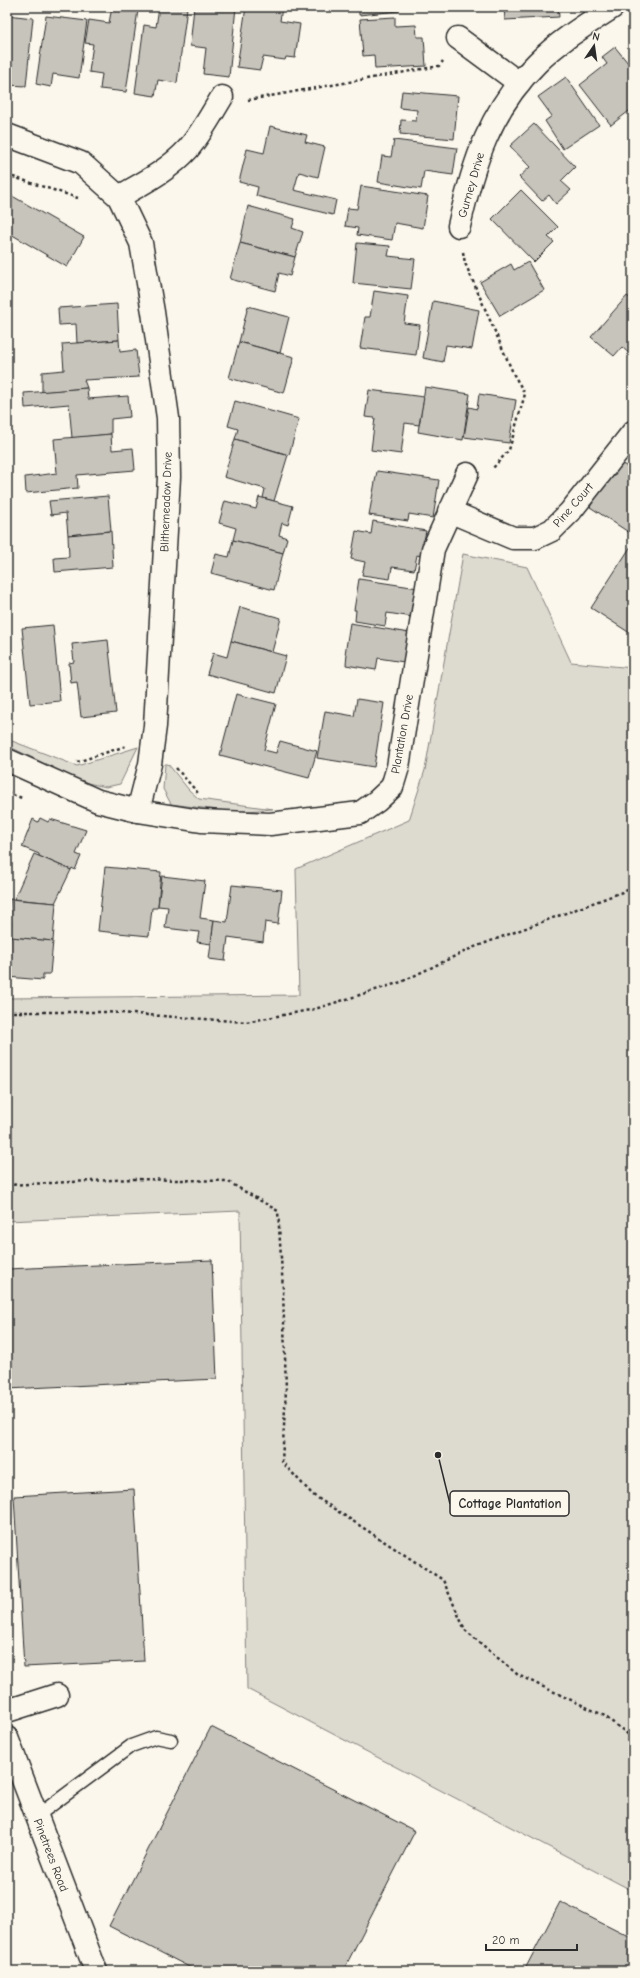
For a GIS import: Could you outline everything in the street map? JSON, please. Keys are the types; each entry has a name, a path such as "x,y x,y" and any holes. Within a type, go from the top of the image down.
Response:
{"street":[{"name":"Gurney Drive","path":"459,226 477,156 496,117 519,83 537,62 579,30 613,7"},
{"path":"458,38 519,83"},
{"path":"112,191 158,175 187,150 207,124 222,97"},
{"name":"Blithemeadow Drive","path":"7,136 81,163 112,191 140,243 153,312 168,418 169,477 155,726 150,764 138,811"},
{"name":"Pine Court","path":"449,511 513,538 535,538 552,530 570,512 633,432"},
{"name":"Plantation Drive","path":"7,760 98,800 138,811 201,821 270,824 360,813 377,801 392,787 398,767 433,549 467,474"},
{"path":"7,1711 57,1695"},
{"name":"Pinetrees Road","path":"7,1738 96,1971"}],"lane":[{"path":"37,1816 131,1746 156,1737 171,1740"}],"path":[{"path":"222,97 243,101 439,66 458,38"},
{"path":"7,175 89,201 112,191"},
{"path":"459,226 465,263 514,375 525,394 509,450 486,477 467,474"},
{"path":"7,1012 106,1012 246,1022 314,1009 401,982 472,948 633,888"},
{"path":"7,1185 134,1179 226,1181 278,1211 283,1289 286,1390 282,1462 313,1495 443,1580 465,1630 518,1675 603,1715 633,1738"}],"shaded area":[{"path":"463,554 527,567 571,662 633,668 633,1891 247,1689 240,1211 7,1221 7,998 299,995 296,869 409,820 425,770"},
{"path":"12,741 77,766 138,747 120,784 106,787 83,782 10,747"},
{"path":"165,764 168,764 189,790 199,799 273,809 234,812 171,804 163,789"}],"building":[{"path":"112,7 138,10 126,92 100,89 102,74 89,72 93,44 85,43 89,20 109,23"},
{"path":"159,7 187,8 177,83 158,80 155,96 135,93 144,25 156,27"},
{"path":"194,7 236,7 229,77 203,74 206,48 190,46"},
{"path":"246,7 282,7 280,21 300,24 295,58 286,57 285,60 263,57 260,70 237,67"},
{"path":"359,7 398,7 399,11 359,15"},
{"path":"504,7 558,7 559,17 505,20"},
{"path":"7,15 33,18 26,86 7,85"},
{"path":"46,16 87,21 79,78 53,74 51,87 36,84"},
{"path":"395,17 395,26 416,25 417,37 424,37 426,66 375,69 374,55 363,56 360,19"},
{"path":"615,47 633,69 633,108 611,125 580,85 607,64 602,57"},
{"path":"566,77 599,125 563,149 545,121 552,116 538,97"},
{"path":"402,91 458,96 454,139 400,134 401,120 416,121 417,110 400,108"},
{"path":"534,124 575,167 561,181 571,190 556,204 549,195 542,201 519,177 530,167 510,146"},
{"path":"270,126 307,135 305,142 325,147 318,177 299,172 294,190 336,200 333,215 256,196 258,187 239,182 247,149 264,153"},
{"path":"394,140 457,148 453,175 424,171 421,189 378,182 382,156 391,157"},
{"path":"361,186 428,196 423,228 395,223 392,240 357,235 358,228 345,226 348,208 357,209"},
{"path":"521,190 558,227 548,237 554,242 534,262 492,219"},
{"path":"7,193 84,237 67,267 9,233 7,237"},
{"path":"248,206 295,219 292,228 303,232 295,257 240,243"},
{"path":"240,243 295,257 290,276 279,273 275,291 230,279"},
{"path":"357,243 390,246 388,256 415,259 411,289 353,283"},
{"path":"528,262 544,290 500,316 480,282 511,264 514,270"},
{"path":"374,291 408,296 404,323 420,325 416,355 360,348 365,317 370,317"},
{"path":"627,296 633,300 633,357 622,347 614,356 591,337"},
{"path":"433,301 479,310 472,349 446,345 443,362 423,358"},
{"path":"117,304 119,340 77,343 76,324 59,325 58,308"},
{"path":"248,306 289,317 280,353 239,342"},
{"path":"119,340 120,352 136,350 139,377 84,380 87,388 42,392 42,372 64,370 62,344"},
{"path":"239,342 294,357 284,393 229,378"},
{"path":"425,387 470,394 463,440 418,432"},
{"path":"87,388 88,399 128,396 130,417 111,419 111,434 72,438 69,404 25,408 24,393"},
{"path":"369,390 424,397 419,425 405,423 401,454 371,450 375,418 365,417"},
{"path":"479,394 516,400 509,443 464,437 469,407 477,409"},
{"path":"235,401 299,419 289,455 235,439 238,429 228,426"},
{"path":"111,434 112,450 133,448 135,470 77,475 78,488 26,493 25,477 57,473 54,439"},
{"path":"235,439 288,455 274,501 263,498 265,489 224,477"},
{"path":"619,462 633,470 633,535 590,507"},
{"path":"377,471 439,480 433,518 409,514 408,521 369,515"},
{"path":"108,496 111,531 68,535 66,513 51,515 49,501"},
{"path":"259,497 293,506 288,525 282,523 279,535 287,538 283,553 233,540 236,528 219,523 225,501 256,509"},
{"path":"373,521 426,531 421,556 417,555 414,570 392,567 390,579 362,575 365,562 351,559 356,531 371,534"},
{"path":"111,531 113,567 55,572 54,558 69,557 68,535"},
{"path":"233,540 283,553 274,590 211,573 216,554 229,557"},
{"path":"633,543 633,635 591,608"},
{"path":"359,579 418,588 413,617 387,613 385,626 355,621 356,610 354,610"},
{"path":"240,607 281,618 272,652 231,641"},
{"path":"350,623 409,633 404,662 378,658 376,670 346,665 347,654 345,654"},
{"path":"53,625 60,701 30,704 22,628"},
{"path":"108,640 116,713 81,717 77,682 71,683 69,663 74,662 72,644"},
{"path":"231,641 286,656 276,693 207,674 213,653 227,657"},
{"path":"236,694 276,704 264,750 276,753 280,741 317,751 309,778 220,755"},
{"path":"357,699 384,703 374,767 317,758 325,711 354,716"},
{"path":"40,818 48,822 50,819 86,830 76,854 81,856 75,870 72,868 71,870 22,847 33,819 38,822"},
{"path":"34,854 71,870 55,903 14,899"},
{"path":"105,867 161,872 158,906 157,908 152,908 149,936 98,931"},
{"path":"162,876 205,881 200,918 214,920 211,944 197,942 199,932 165,928 168,907 158,906"},
{"path":"232,885 282,890 278,924 265,922 263,942 228,937 225,961 209,959 214,920 227,922"},
{"path":"10,899 56,903 53,941 10,937 11,922 7,922"},
{"path":"10,937 53,941 50,974 43,974 43,980 7,977"},
{"path":"212,1260 217,1379 7,1389 7,1269"},
{"path":"134,1489 144,1661 24,1667 14,1496"},
{"path":"211,1727 415,1831 343,1971 197,1971 109,1926"},
{"path":"560,1902 633,1939 633,1971 524,1971"}],"place":[{"name":"Cottage Plantation","path":"438,1455"}]}
